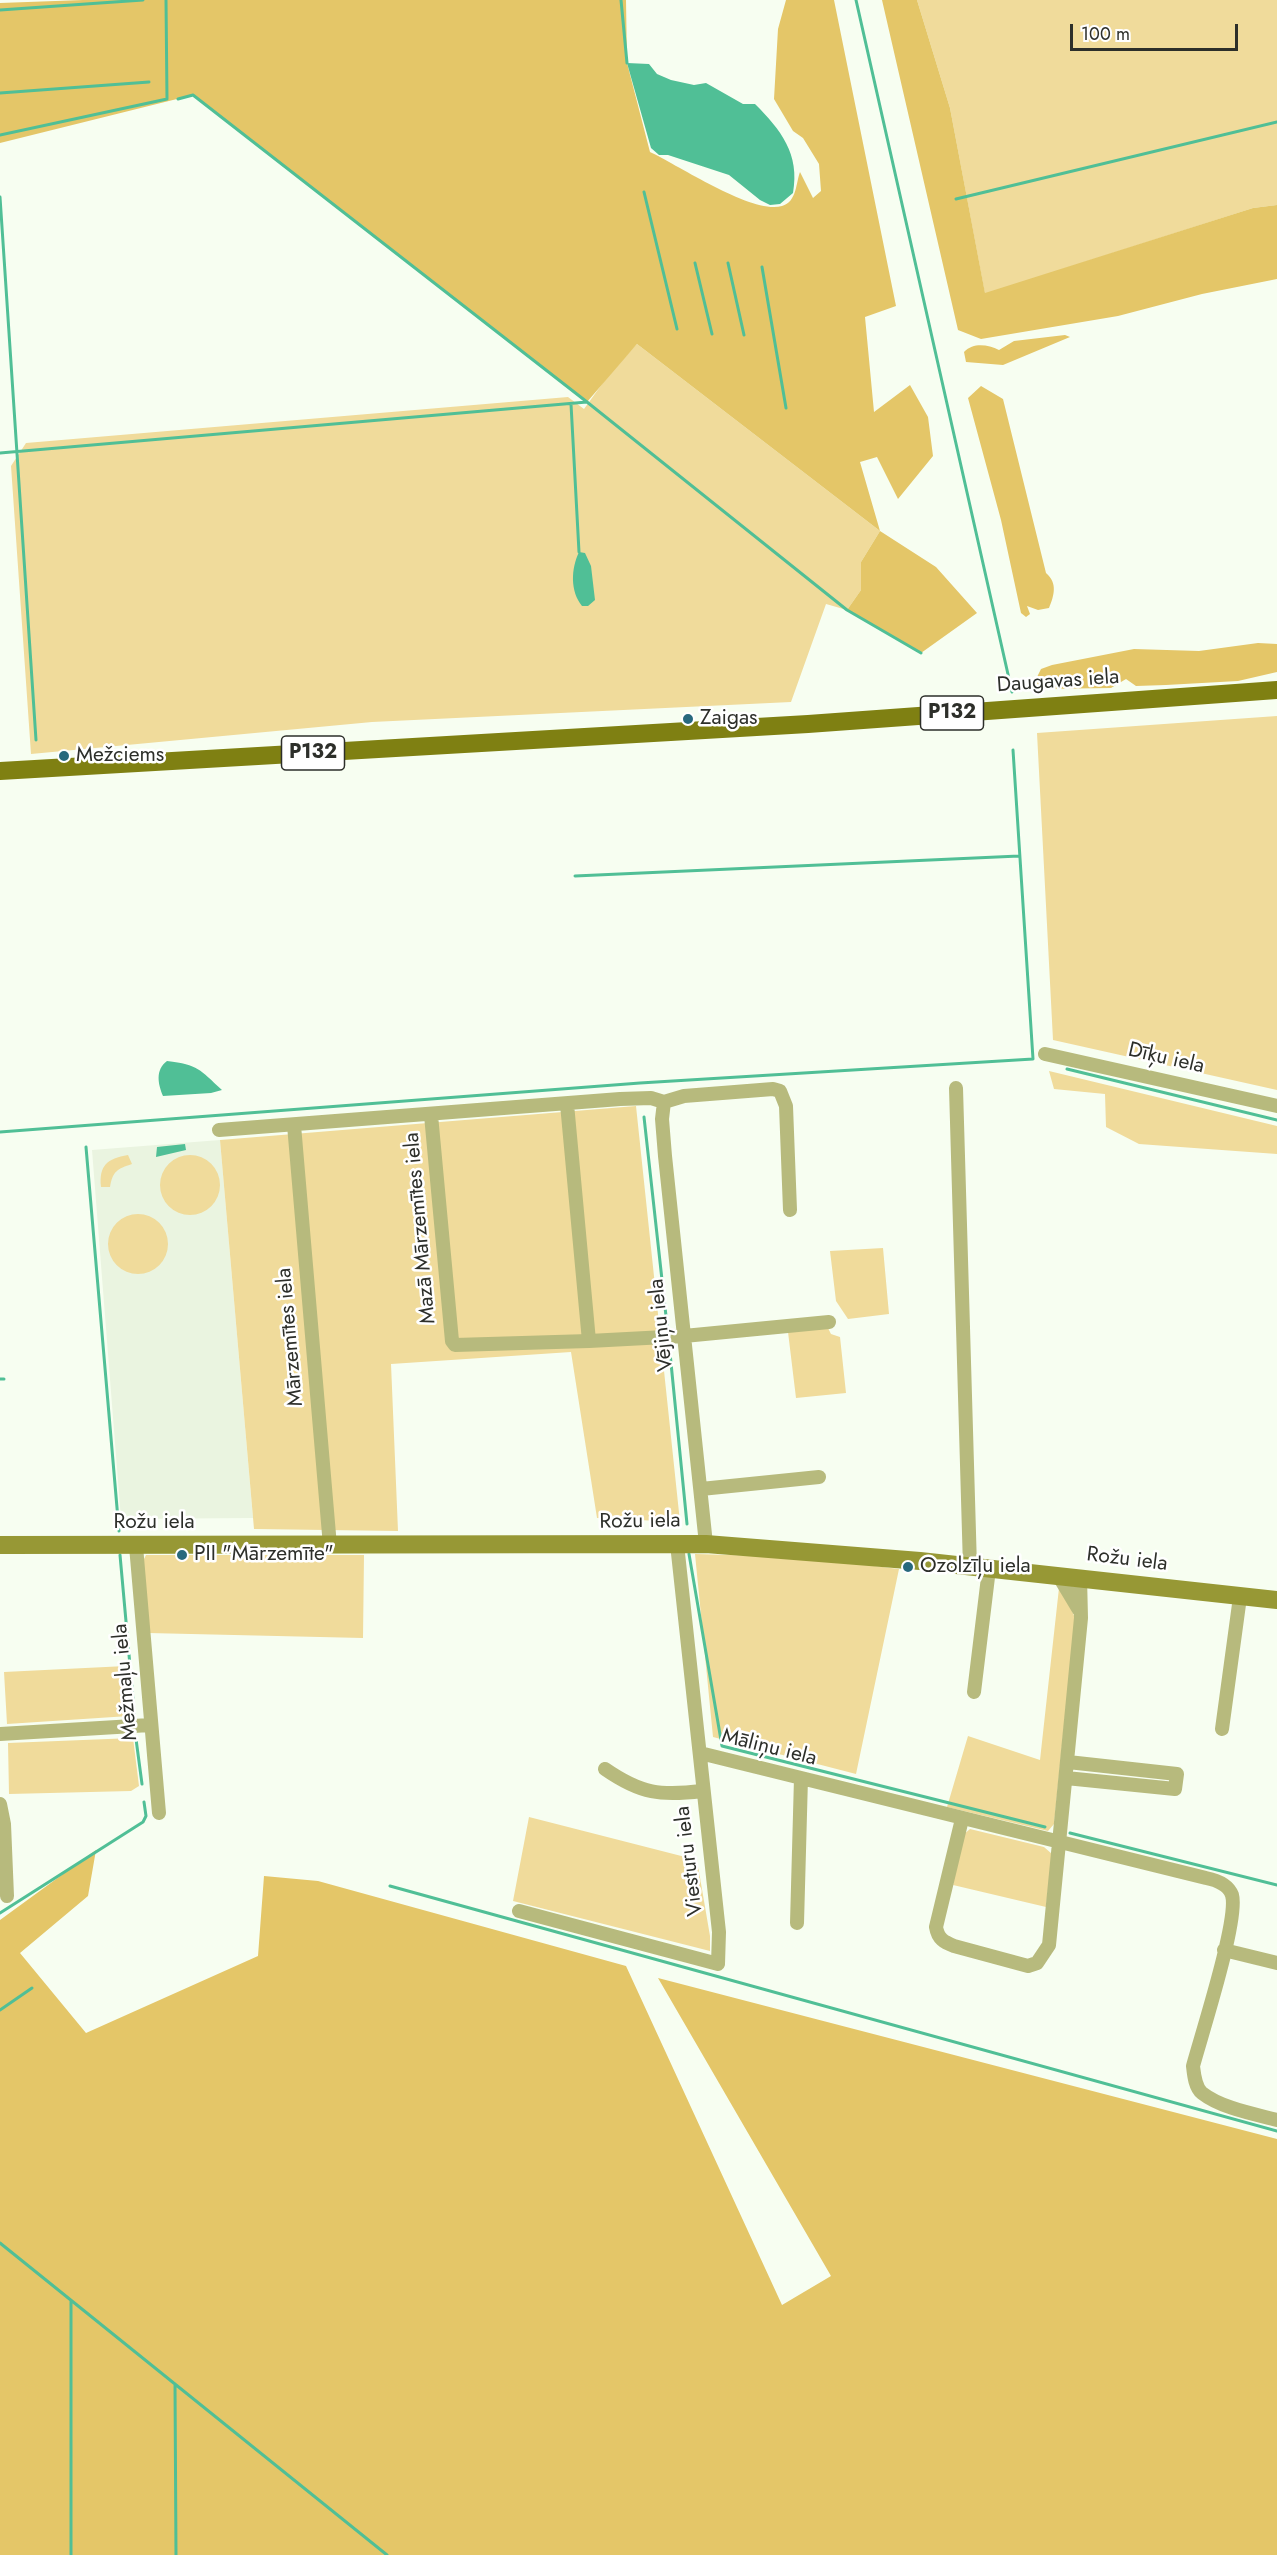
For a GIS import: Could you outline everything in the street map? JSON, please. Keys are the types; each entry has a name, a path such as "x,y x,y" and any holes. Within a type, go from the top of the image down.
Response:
{"main road":[{"name":"Daugavas iela","path":"0,771 627,735 1277,690"}],"street":[{"name":"Dīķu iela","path":"1045,1054 1277,1106"},
{"path":"956,1088 979,1568 974,1692"},
{"path":"219,1130 651,1098 664,1102 684,1096 773,1089 780,1091 786,1106 790,1210"},
{"name":"Vējiņu iela","path":"664,1102 662,1119 706,1544"},
{"path":"567,1104 589,1341 684,1336 829,1322"},
{"name":"Mazā Mārzemītes iela","path":"431,1115 452,1341 455,1346 589,1341"},
{"name":"Mārzemītes iela","path":"294,1125 330,1546"},
{"path":"702,1489 819,1477"},
{"name":"Māliņu iela","path":"677,1544 700,1753 1218,1881 1231,1894 1232,1906 1224,1950"},
{"name":"Rožu iela","path":"0,1545 706,1544 810,1550 1080,1577 1277,1600"},
{"name":"Mežmaļu iela","path":"136,1546 159,1813"},
{"path":"1058,1575 1081,1611"},
{"path":"962,1819 936,1927 937,1935 944,1942 954,1946 1028,1966 1037,1963 1049,1945 1081,1611 1080,1577"},
{"path":"1222,1729 1240,1597"},
{"path":"0,1734 150,1725"},
{"name":"Viesturu iela","path":"519,1911 718,1964 719,1932 702,1791 700,1753"},
{"path":"1066,1778 1175,1789 1177,1774 1068,1762"},
{"path":"605,1769 619,1779 657,1794 702,1791"},
{"path":"797,1923 801,1778"},
{"path":"0,1804 4,1824 7,1896"},
{"path":"1277,1963 1224,1950 1193,2066 1200,2092 1226,2104 1277,2120"}],"shaded area":[{"path":"83,0 626,0 627,63 650,152 735,196 769,207 782,206 791,200 800,172 813,198 821,191 819,164 803,138 793,131 774,99 778,29 786,0 834,0 896,306 865,317 874,412 910,385 928,417 933,456 898,499 877,457 860,462 880,531 637,344 587,402 193,95 0,143 0,3"},
{"path":"882,0 917,0 950,108 985,293 1253,208 1277,205 1277,279 1202,294 1118,316 981,339 958,330"},
{"path":"917,0 1277,0 1277,205 1253,208 985,294 950,108"},
{"path":"627,63 649,64 657,74 671,80 694,85 706,83 743,104 755,104 773,123 791,155 794,166 793,193 780,204 770,205 760,200 729,175 668,155 659,155 651,148"},
{"path":"1065,335 1070,337 1003,365 966,362 964,352 972,347 986,346 999,350 1014,341"},
{"path":"637,344 880,531 861,562 861,590 847,610 826,604 791,702 372,722 31,754 11,466 26,443 568,397 584,409 610,373"},
{"path":"981,386 1003,399 1046,573 1054,585 1049,608 1038,610 1027,606 1030,614 1026,617 1021,613 1001,520 968,398"},
{"path":"880,531 936,567 977,613 921,653 847,610 861,590 861,562"},
{"path":"579,552 585,553 591,566 595,600 588,606 582,606 575,594 573,573"},
{"path":"1258,643 1277,644 1277,672 1238,681 1166,685 1136,686 1126,679 1111,688 1039,689 1036,679 1041,669 1052,665 1134,649 1199,651"},
{"path":"1277,716 1277,1090 1053,1040 1037,733"},
{"path":"167,1061 186,1064 198,1069 222,1090 211,1093 163,1096 159,1073"},
{"path":"1049,1071 1277,1126 1277,1154 1139,1144 1106,1127 1105,1094 1054,1089"},
{"path":"636,1106 680,1522 597,1518 571,1352 391,1364 398,1531 254,1529 220,1140"},
{"path":"220,1140 253,1518 121,1519 92,1150"},
{"path":"185,1144 186,1150 156,1157 157,1147"},
{"path":"128,1155 132,1164 116,1171 110,1187 101,1187 101,1173 106,1164"},
{"path":"184,1155 196,1155 207,1160 215,1168 220,1185 218,1197 207,1210 196,1215 184,1215 173,1210 165,1202 160,1191 160,1179 165,1168 173,1160"},
{"path":"132,1214 144,1214 155,1219 163,1227 168,1244 166,1256 155,1269 144,1274 132,1274 121,1269 113,1261 108,1250 108,1238 113,1227 121,1219"},
{"path":"883,1248 889,1314 848,1319 836,1301 830,1251"},
{"path":"828,1328 831,1334 840,1337 846,1393 796,1398 788,1332"},
{"path":"695,1554 800,1557 899,1569 856,1774 713,1737"},
{"path":"146,1555 364,1555 363,1638 148,1633 141,1565"},
{"path":"1059,1588 1063,1589 1075,1618 1054,1824 1048,1831 947,1807 968,1736 1040,1760"},
{"path":"126,1666 129,1716 7,1724 4,1672"},
{"path":"133,1738 139,1786 131,1791 9,1794 8,1743"},
{"path":"529,1817 697,1860 710,1936 710,1951 513,1901"},
{"path":"970,1829 1044,1847 1052,1854 1046,1907 953,1885 963,1835"},
{"path":"96,1850 88,1896 20,1953 86,2033 258,1956 264,1876 318,1881 626,1966 782,2305 831,2276 658,1978 1277,2139 1277,2555 0,2555 0,1920"}],"waterway":[{"path":"0,10 143,0"},
{"path":"0,135 167,99 166,0"},
{"path":"621,0 627,63"},
{"path":"856,0 1012,692"},
{"path":"0,93 149,82"},
{"path":"178,99 193,95 587,402 847,610 921,653"},
{"path":"956,199 1277,122"},
{"path":"644,192 677,329"},
{"path":"0,197 36,740"},
{"path":"695,263 712,334"},
{"path":"728,263 744,335"},
{"path":"762,267 786,408"},
{"path":"0,453 587,402"},
{"path":"571,404 579,552"},
{"path":"0,1132 640,1083 1033,1059 1013,750"},
{"path":"575,876 1019,856"},
{"path":"1067,1069 1277,1120"},
{"path":"644,1117 667,1325"},
{"path":"86,1147 119,1531"},
{"path":"670,1353 687,1524"},
{"path":"689,1554 722,1746 1045,1827"},
{"path":"120,1555 135,1721"},
{"path":"136,1739 142,1784"},
{"path":"0,1913 143,1822 146,1816 144,1802"},
{"path":"1070,1833 1277,1885"},
{"path":"390,1886 1277,2131"},
{"path":"0,2010 32,1988"},
{"path":"0,2243 387,2555"},
{"path":"71,2301 71,2555"},
{"path":"175,2384 176,2555"}],"place":[{"name":"Zaigas","path":"688,719"},
{"name":"Mežciems","path":"64,756"},
{"name":"PII \"Mārzemīte\"","path":"182,1555"},
{"name":"Ozolzīļu iela","path":"908,1567"}]}
